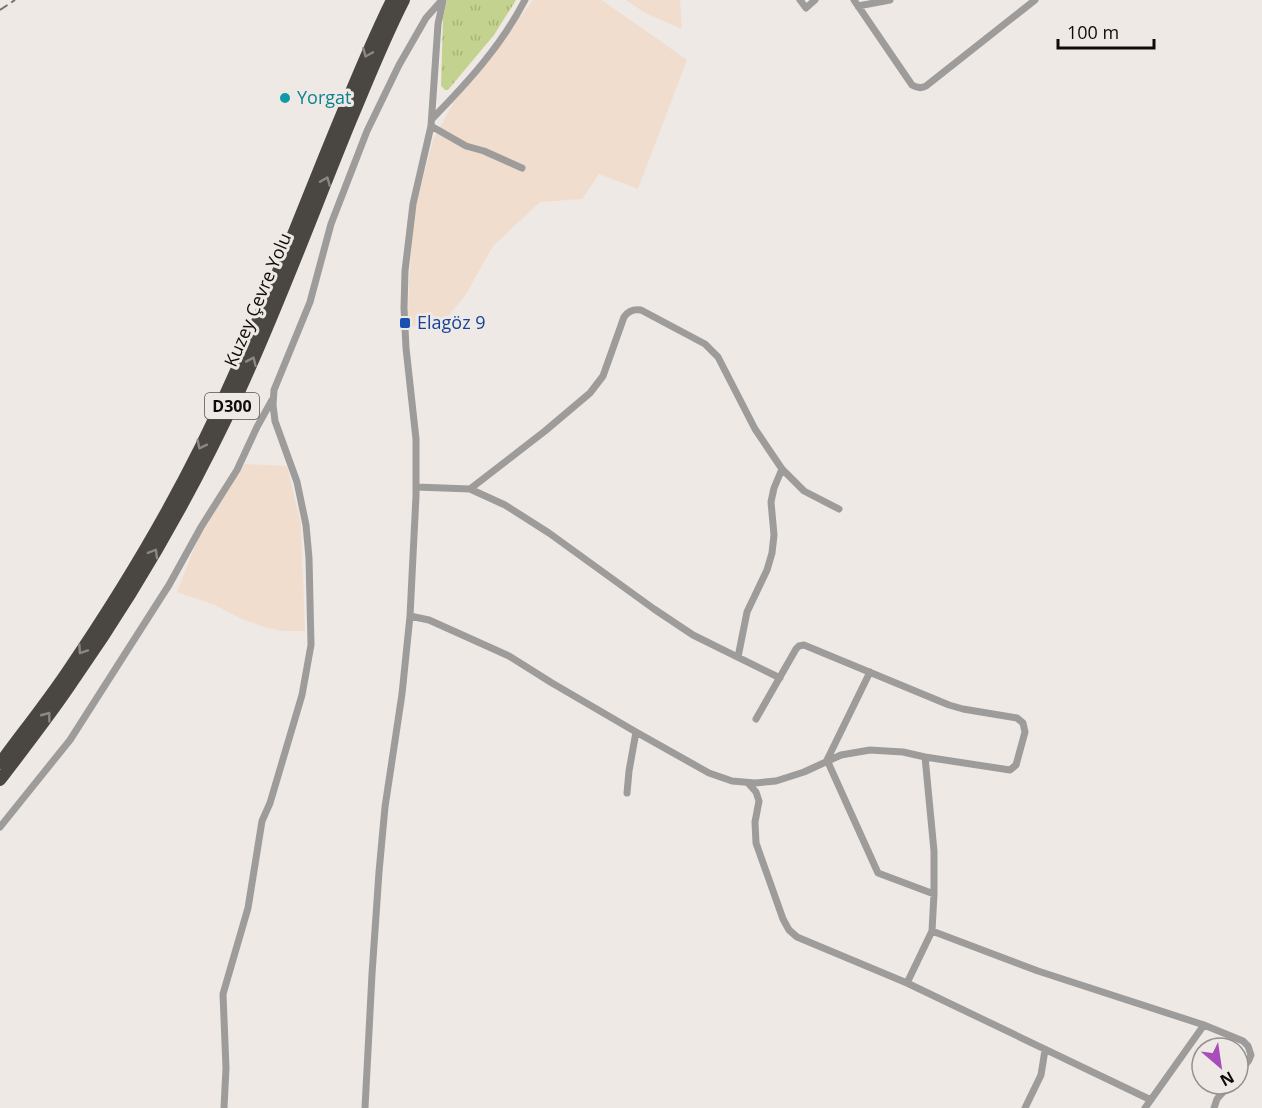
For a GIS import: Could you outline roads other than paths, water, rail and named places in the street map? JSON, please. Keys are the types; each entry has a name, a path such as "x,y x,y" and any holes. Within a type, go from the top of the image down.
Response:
{"highway":[{"name":"Kuzey Çevre Yolu","path":"0,763 66,673 100,621 141,555 200,448 230,386 366,56 392,0"},
{"name":"Kuzey Çevre Yolu","path":"0,780 75,679 108,628 149,563 209,453 269,323 371,71 404,0"}],"street":[{"path":"365,1108 382,842 410,615 417,488 416,439 406,348 404,290 413,204 431,122 438,24 443,0"},
{"path":"224,1108 226,1068 224,994 250,901 262,821 270,803 302,696 311,645 306,525 297,482 277,429 274,390 310,302 331,224 367,131 399,65 426,18 443,0"},
{"path":"431,122 477,71 500,41 525,0"},
{"path":"800,0 806,8 815,0"},
{"path":"890,0 856,3 912,85 921,88 1035,0"},
{"path":"431,122 465,146 484,151 522,168"},
{"path":"470,489 590,393 603,376 624,317 628,312 641,310 705,344 714,352 722,363 755,429 782,469 804,491 839,508"},
{"path":"0,827 70,740 170,585 201,527 237,470 273,397"},
{"path":"738,657 745,618 767,570 772,553 774,535 771,502 782,469"},
{"path":"417,488 470,489 504,506 549,533 693,635 780,678"},
{"path":"410,615 429,620 509,656 636,732 710,773 732,781 763,783 782,779 827,760 870,750 903,752 1010,770 1016,765 1025,732 1025,726 1017,718 963,710 804,645 796,649 756,718"},
{"path":"827,760 870,672"},
{"path":"627,793 636,732"},
{"path":"907,983 932,931 934,851 925,757"},
{"path":"827,760 878,873 934,894"},
{"path":"748,783 756,792 759,801 755,822 756,843 783,919 789,930 801,940 907,983 1151,1100"},
{"path":"932,931 1038,971 1204,1025 1231,1036"},
{"path":"1145,1108 1204,1025"},
{"path":"1025,1108 1041,1075 1045,1050"}],"railway":[{"path":"0,10 15,0"}],"place":[{"name":"Yorgat","path":"285,98"},
{"name":"Elagöz 9","path":"405,323"}]}
